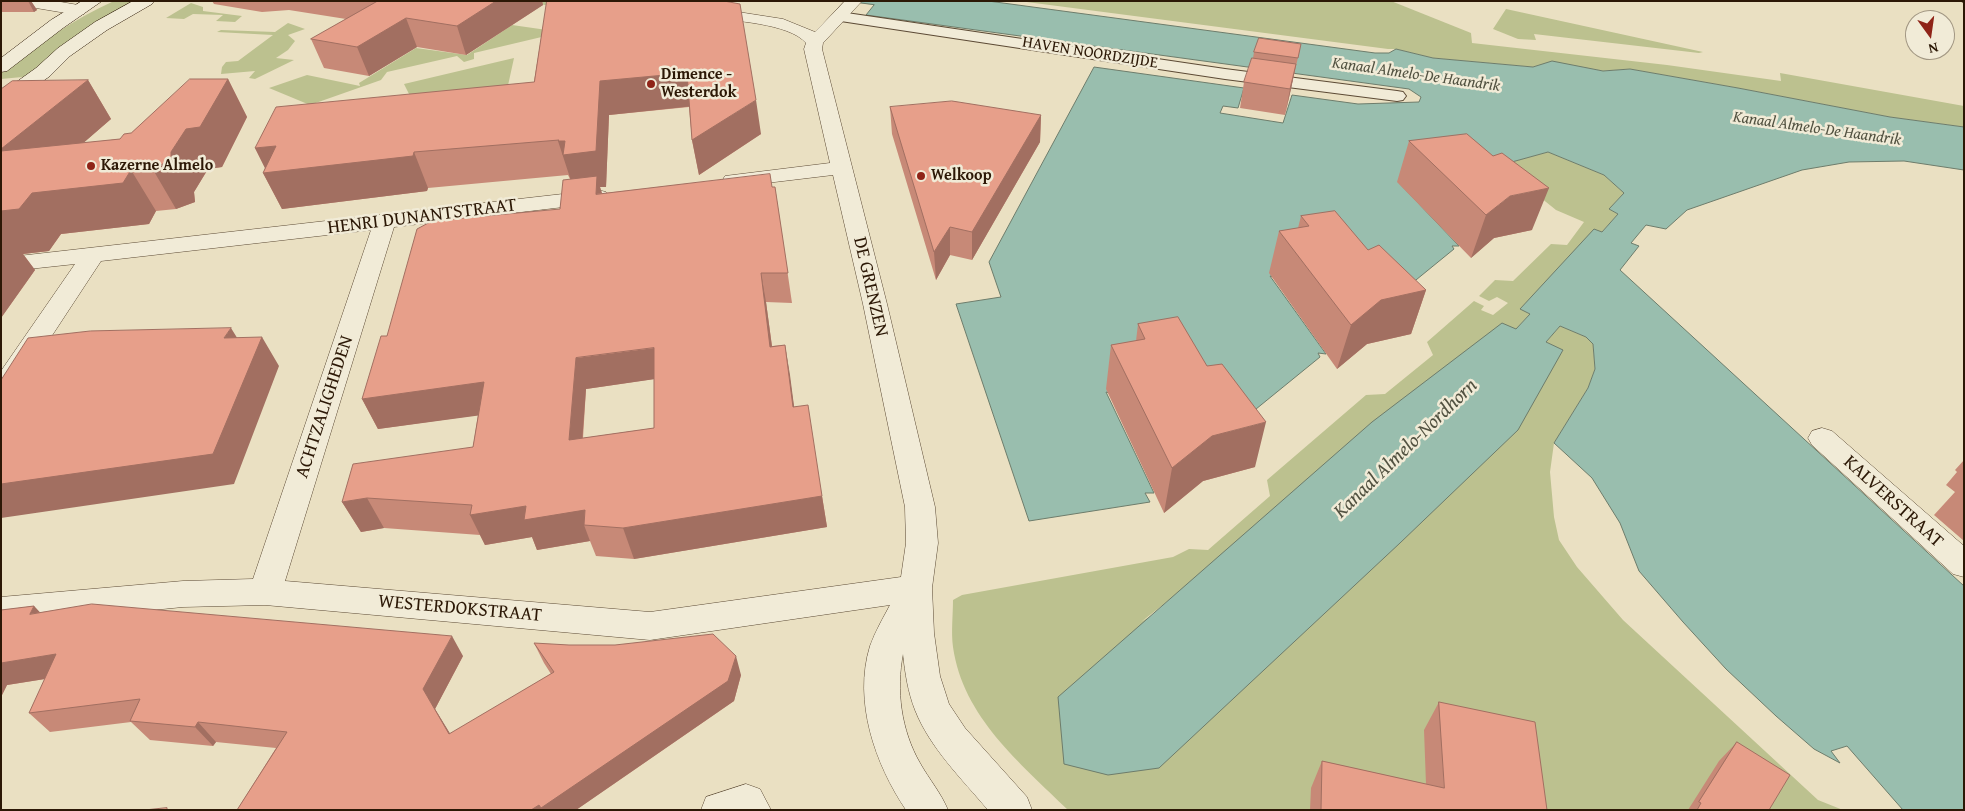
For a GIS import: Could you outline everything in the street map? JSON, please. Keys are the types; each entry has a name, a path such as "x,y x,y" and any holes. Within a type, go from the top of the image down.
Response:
{"street":[{"path":"24,1 78,10"},
{"path":"1,67 58,24 94,1"},
{"path":"1,102 43,72 64,52 101,26 146,1"},
{"path":"815,42 848,8"},
{"name":"HAVEN NOORDZIJDE","path":"783,24 848,8 1225,74 1397,96"},
{"name":"HAVEN NOORDZIJDE","path":"688,10 783,24 807,33 815,42"},
{"path":"58,24 101,26"},
{"name":"DE GRENZEN","path":"815,42 814,56 843,168 920,507 922,543 916,588 917,633 923,676 934,710 952,740 1013,810"},
{"path":"712,183 843,168"},
{"name":"HENRI DUNANTSTRAAT","path":"1,265 615,195"},
{"name":"ACHTZALIGHEDEN","path":"265,592 385,222"},
{"path":"1,392 10,366 93,255"},
{"name":"KALVERSTRAAT","path":"1822,438 1964,565"},
{"name":"DE GRENZEN","path":"916,588 888,646 882,666 883,708 891,742 920,798 929,810"},
{"name":"WESTERDOKSTRAAT","path":"1,611 184,594 265,592 650,626 916,588"},
{"path":"720,810 746,802 752,810"}],"shaded area":[{"path":"114,1 139,1 33,76 1,79 1,72 42,43 84,16"},
{"path":"527,1 552,1 632,12 615,23 585,33 554,40 550,35 474,53 474,59 464,62 457,56 387,72 381,80 310,105 269,88 307,75 360,86 359,83 416,48 467,55 512,25 561,32 573,24 585,26 594,19 582,17 589,12"},
{"path":"1019,1 1391,1 1471,33 1472,43 1667,65 1781,81 1780,73 1964,106 1964,127 1890,117 1630,69 1603,71 1552,62 1533,67 1433,58 1396,49"},
{"path":"191,3 203,7 203,11 242,16 235,22 216,21 223,15 193,14 184,19 166,18"},
{"path":"1506,9 1703,52 1534,34 1536,40 1518,39 1493,29"},
{"path":"288,23 305,29 288,35 295,41 288,50 276,58 294,60 255,79 249,78 255,71 221,74 222,67 226,62 238,61 273,35 217,32 221,30 275,32"},
{"path":"514,58 507,90 412,100 404,84"},
{"path":"1548,152 1604,175 1624,193 1609,209 1618,214 1602,232 1521,308 1530,314 1516,329 1141,622 1563,351 1546,342 1560,326 1586,337 1593,344 1595,369 1588,388 1554,443 1550,472 1554,517 1559,540 1577,567 1623,620 1818,800 1843,810 1068,810 1031,775 996,737 968,695 959,672 953,647 953,600 962,595 1173,557 1189,549 1208,550 1270,496 1267,480 1366,395 1385,394 1433,355 1427,342 1474,301 1484,306 1481,310 1493,315 1508,303 1497,297 1489,301 1479,296 1495,280 1513,281 1551,244 1567,245 1584,222 1556,210 1500,165"}],"water":[{"path":"846,1 988,1 1375,53 1389,53 1396,49 1433,58 1533,67 1552,61 1603,71 1630,69 1890,117 1964,127 1964,170 1904,161 1849,162 1802,170 1687,210 1666,229 1646,225 1631,243 1639,246 1620,270 1964,586 1964,810 1903,810 1847,746 1831,751 1840,763 1814,749 1726,669 1639,571 1620,523 1592,478 1554,443 1588,388 1595,369 1593,344 1586,337 1560,326 1546,342 1563,350 1518,430 1159,768 1108,775 1064,764 1058,697 1372,422 1502,323 1516,329 1530,314 1520,309 1594,229 1602,232 1618,214 1609,209 1624,193 1604,175 1548,152 1501,165 1399,183 1459,246 1452,246 1454,249 1384,306 1270,276 1326,354 1318,353 1320,357 1229,431 1106,392 1154,493 1145,493 1150,502 1029,521 956,304 1001,297 989,262 1094,67 1244,88 1238,108 1223,106 1220,113 1283,123 1292,95 1358,104 1419,102 1421,97 1409,89 866,15 874,5"}],"building":[{"path":"378,1 496,1 457,26 406,18 357,47 311,39"},
{"path":"547,1 724,1 740,4 756,100 692,140 687,73 600,81 596,151 563,155 565,141 559,140 414,152 413,156 263,173 276,146 255,148 276,107 534,82"},
{"path":"1259,38 1301,44 1298,58 1254,52"},
{"path":"1252,58 1296,64 1290,89 1244,82"},
{"path":"190,79 228,79 200,127 186,129 171,152 171,161 152,168 131,170 123,183 32,193 19,209 1,211 1,151 120,139 124,134 131,133"},
{"path":"88,80 1,149 1,89 12,81"},
{"path":"952,101 1041,115 972,232 950,227 934,252 890,107"},
{"path":"1467,134 1493,156 1502,153 1549,188 1510,196 1486,215 1409,141"},
{"path":"770,174 772,187 775,187 788,273 761,273 770,347 785,345 793,407 808,405 822,496 623,528 584,525 585,510 524,520 526,506 470,515 472,505 367,498 342,502 353,464 473,447 484,382 362,399 381,336 387,336 417,229 432,221 560,209 563,180 597,176 596,194","holes":["654,348 654,428 569,440 576,358"]},
{"path":"1335,211 1368,250 1379,245 1426,290 1381,300 1351,325 1279,231 1309,226 1301,216"},
{"path":"1178,317 1207,366 1222,364 1266,422 1212,436 1172,468 1111,345 1145,339 1138,324"},
{"path":"231,328 224,338 262,337 213,454 1,484 1,380 28,338 90,331"},
{"path":"92,604 452,636 423,689 449,734 554,672 534,643 615,645 713,634 736,656 728,681 541,808 539,805 531,810 237,810 287,732 198,722 195,727 130,721 140,699 29,713 56,654 1,663 1,610 34,606 30,614"},
{"path":"1439,702 1535,722 1547,810 1321,810 1322,761 1444,788"},
{"path":"1737,742 1790,775 1769,810 1697,810 1701,803 1699,802"},
{"path":"167,808 167,810 145,810"}],"place":[{"name":"Dimence - Westerdok","path":"651,84"},
{"name":"Kazerne Almelo","path":"91,166"},
{"name":"Welkoop","path":"921,176"}],"water label":[{"name":"Kanaal Almelo-De Haandrik","path":"1416,75"},
{"name":"Kanaal Almelo-De Haandrik","path":"1817,129"},
{"name":"Kanaal Almelo-Nordhorn","path":"1406,449"}]}
